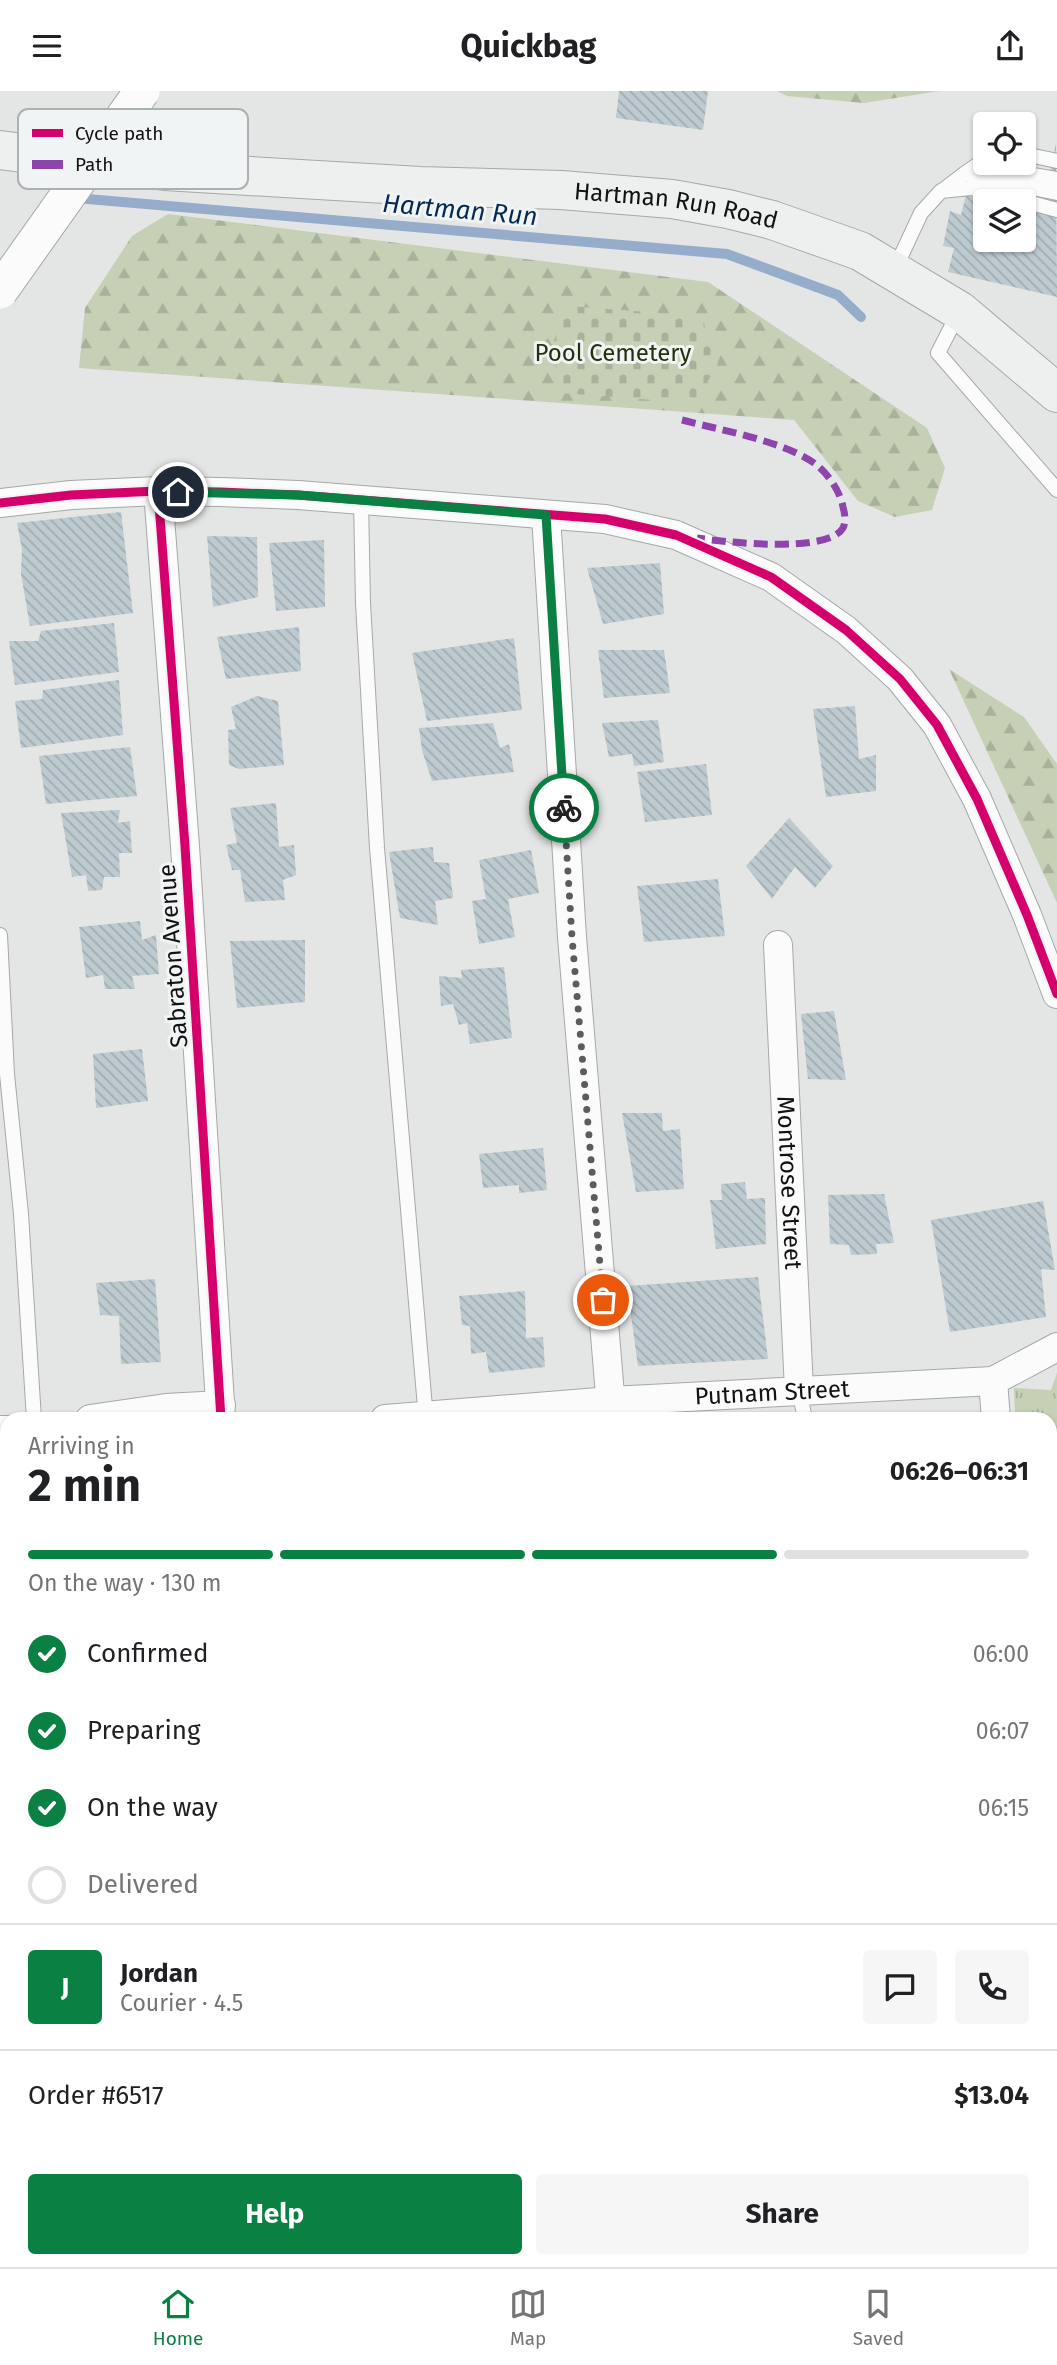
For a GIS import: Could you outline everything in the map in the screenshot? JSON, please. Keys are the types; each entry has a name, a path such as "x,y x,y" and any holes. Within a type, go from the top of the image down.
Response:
{"main road":[{"name":"Hartman Run Road","path":"0,150 18,152"},
{"name":"Hartman Run Road","path":"248,176 420,186 561,190 672,199 783,223 860,251 960,311 1057,393"},
{"name":"Hartman Run Road","path":"1020,362 1057,383"}],"street":[{"path":"129,109 142,91"},
{"path":"0,291 72,189"},
{"name":"Sabraton Avenue","path":"158,492 185,846 221,1412"},
{"path":"0,503 71,495 233,492 605,519 676,535 771,577 846,630 900,679 937,725 977,799 1027,915 1057,994"},
{"path":"546,515 572,937 612,1410"},
{"name":"Montrose Street","path":"778,944 799,1390"},
{"path":"995,1412 993,1381 1057,1347"},
{"name":"Putnam Street","path":"559,1412 612,1410 799,1390 993,1381"},
{"path":"138,1412 166,1408 221,1412"}],"lane":[{"path":"1036,157 1057,161"},
{"path":"894,271 921,213 941,191 973,168"},
{"path":"964,174 1057,193"},
{"path":"1036,174 1057,179"},
{"path":"941,191 975,189"},
{"path":"1036,204 1057,209"},
{"path":"960,311 938,353 1057,490"},
{"path":"361,500 363,603 377,848 426,1412"},
{"path":"0,935 7,1074 21,1214 34,1412"},
{"name":"Montrose Street","path":"799,1390 804,1412"}],"green space":[{"path":"777,91 939,91 864,103 787,96"},
{"path":"168,214 708,282 927,428 945,468 932,510 895,517 858,501 794,420 79,368 85,308 132,236"},
{"name":"Pool Cemetery","path":"567,306 701,316 719,363 694,403 561,393 552,346"},
{"path":"949,669 1024,717 1057,764 1057,903"},
{"path":"1057,1373 1057,1412 1015,1412 1014,1388 1051,1390"}],"building":[{"path":"619,91 708,91 703,130 616,118"},
{"path":"1056,143 1057,297 948,272 954,248 943,246 950,211 961,215 966,195 973,197 973,252 1036,252 1036,212 1042,213"},
{"path":"121,512 133,613 30,626 21,574 22,549 17,523"},
{"path":"207,536 257,537 258,597 213,607"},
{"path":"324,540 325,607 276,611 269,543"},
{"path":"660,563 664,614 603,624 587,568"},
{"path":"114,623 119,672 15,685 9,641 38,641 41,631"},
{"path":"299,627 301,671 226,679 217,637"},
{"path":"514,638 522,710 427,721 412,653"},
{"path":"598,650 664,650 670,693 604,698"},
{"path":"119,680 123,735 21,748 15,701 42,699 43,690"},
{"path":"257,696 278,701 284,765 239,769 229,765 228,730 236,729 231,707"},
{"path":"855,706 859,759 876,755 876,791 826,797 813,709"},
{"path":"658,720 664,762 634,766 632,754 609,757 602,723"},
{"path":"493,723 500,748 509,744 514,772 432,781 422,750 419,728"},
{"path":"130,747 137,796 46,804 39,756"},
{"path":"706,764 712,815 645,822 637,772"},
{"path":"276,803 279,847 294,845 296,875 283,880 285,900 245,902 240,870 232,870 226,845 237,843 230,808"},
{"path":"120,810 118,823 130,821 132,853 119,853 120,877 104,877 102,890 88,891 86,875 72,877 61,813"},
{"path":"789,818 833,866 815,888 795,867 772,899 746,866"},
{"path":"433,847 434,862 449,863 453,898 435,901 438,925 400,918 389,852"},
{"path":"531,850 539,893 508,899 515,937 479,944 472,901 486,899 479,860"},
{"path":"718,879 725,936 644,942 637,886"},
{"path":"140,921 142,940 156,935 159,974 132,976 135,989 105,989 103,975 86,978 79,927"},
{"path":"305,940 305,1002 237,1008 230,941"},
{"path":"504,967 512,1038 470,1044 467,1023 459,1025 453,1004 441,1006 439,976 462,978 461,970"},
{"path":"834,1011 846,1080 808,1079 801,1014"},
{"path":"142,1049 148,1101 96,1108 93,1054"},
{"path":"622,1113 662,1113 663,1131 680,1129 684,1189 636,1192"},
{"path":"543,1148 547,1190 519,1193 519,1185 483,1188 479,1154"},
{"path":"745,1182 747,1199 765,1198 766,1244 716,1249 710,1200 722,1200 721,1184"},
{"path":"884,1194 894,1243 876,1244 877,1254 851,1255 849,1245 830,1244 828,1195"},
{"path":"1043,1201 1055,1270 1041,1269 1046,1317 950,1332 931,1220"},
{"path":"758,1277 768,1359 638,1366 627,1286"},
{"path":"155,1279 161,1362 121,1364 119,1316 100,1315 96,1283"},
{"path":"525,1291 526,1338 543,1337 545,1367 489,1373 486,1352 471,1354 470,1326 462,1325 459,1296"}],"waterway":[{"name":"Hartman Run","path":"76,198 727,254 838,295 861,317"}],"marked path":[{"path":"682,420 751,437 801,455 829,477 839,495 845,515 843,528 834,536 818,541 775,544 697,538"}],"cycle path":[{"path":"158,491 185,846 221,1412"},
{"path":"0,503 71,495 158,491 220,492 298,495 605,519 676,535 771,577 846,630 900,679 937,725 977,799 1027,915 1057,994"}],"way so far":[{"path":"564,808 572,937 603,1300"}],"route":[{"path":"178,492 298,495 546,515 564,808"}]}
